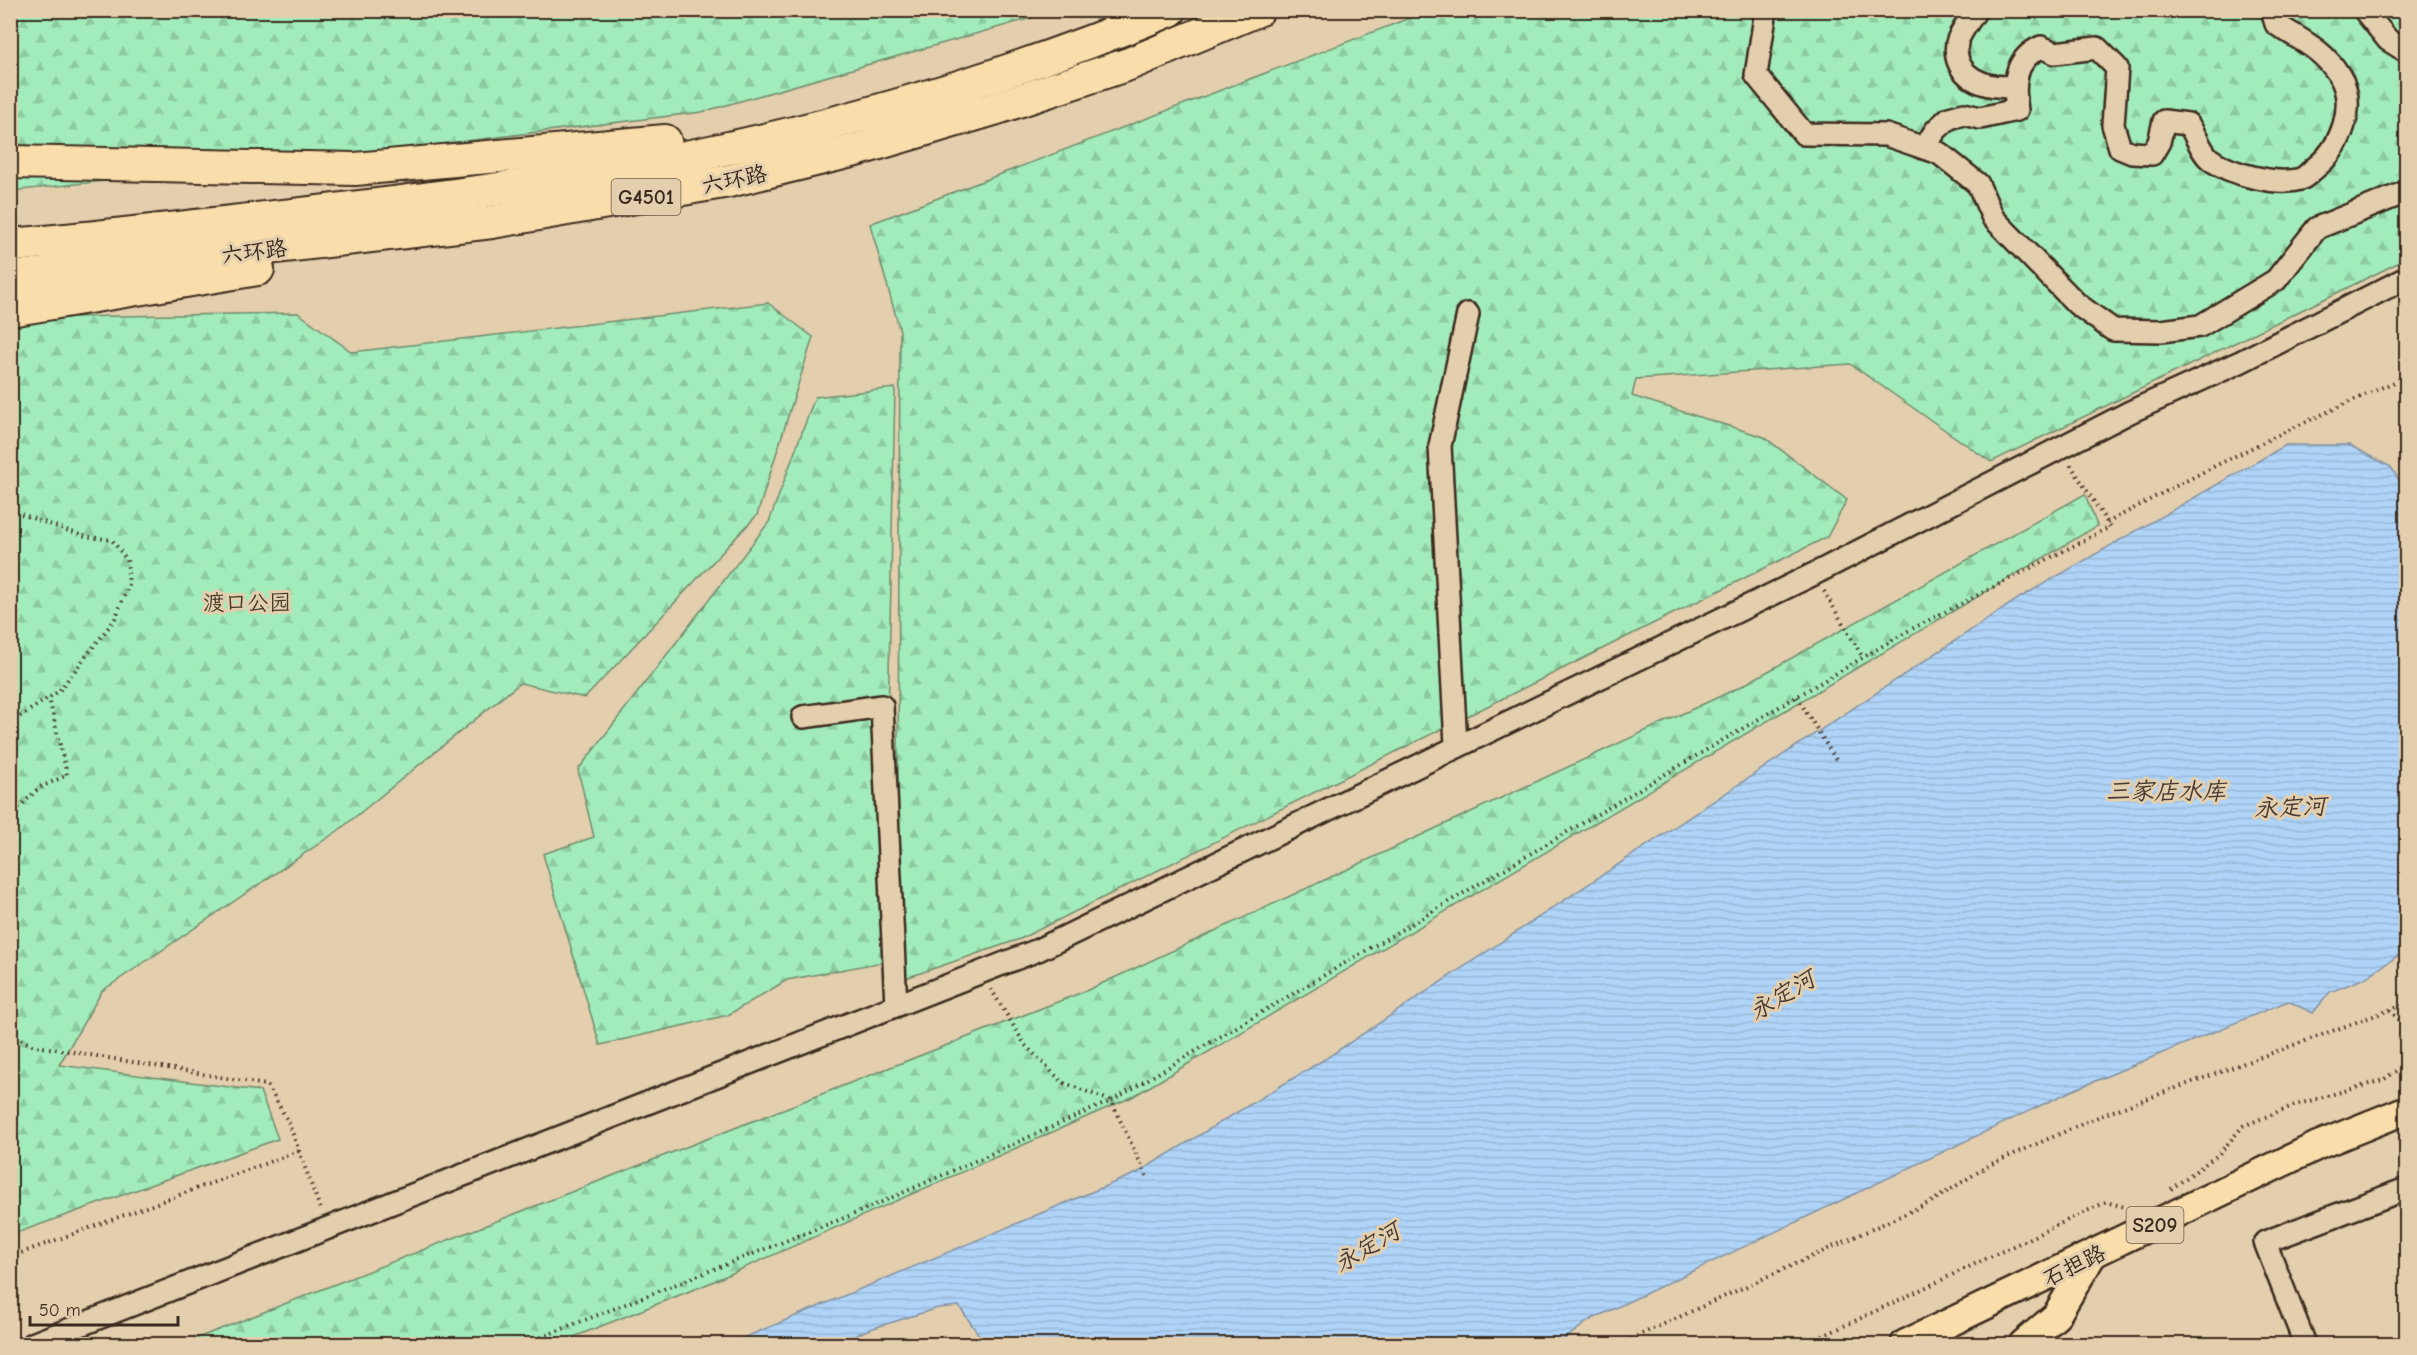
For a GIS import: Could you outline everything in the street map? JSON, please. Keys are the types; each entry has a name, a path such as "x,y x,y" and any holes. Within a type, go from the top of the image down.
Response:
{"highway":[{"name":"六环路","path":"10,245 493,190 714,151 827,124 964,87 1081,47 1170,10"},
{"name":"六环路","path":"10,278 492,222 729,181 856,150 994,109 1129,64 1258,10"},
{"path":"10,162 355,169 550,154 827,124"},
{"path":"10,310 204,280 492,222"}],"main road":[{"name":"石担路","path":"1905,1344 2319,1146 2406,1110"},
{"path":"2024,1344 2056,1316 2091,1257"}],"street":[{"path":"1766,10 1755,75 1804,134 1886,135 1939,153 1977,184 1993,218 2077,304 2113,330 2160,331 2200,326 2276,280 2316,228 2406,192"},
{"path":"1976,10 1957,42 1958,60 1967,76 1978,83 1995,88 2014,86"},
{"path":"1924,148 1936,130 1949,118 1964,114 1980,118 2017,110 2014,86 2018,68 2032,52 2042,47 2055,53 2097,48 2117,68 2113,125 2120,148 2132,153 2152,154 2159,142 2164,121 2188,124 2209,159 2229,170 2271,180 2303,179 2327,159 2344,126 2348,104 2341,77 2327,58 2312,44 2276,24 2272,10"},
{"path":"2364,10 2388,40 2406,51"},
{"path":"32,1344 1038,950 1456,745 1814,574 2060,448 2406,278"},
{"path":"1456,745 1440,446 1468,314"},
{"path":"803,717 882,706 896,1006"},
{"path":"2305,1344 2265,1242 2406,1189"}],"path":[{"path":"2107,523 2173,486 2313,418 2406,377"},
{"path":"524,1344 859,1212 1112,1101 1908,632 2110,527 2060,448"},
{"path":"10,510 83,536 112,540 128,560 129,584 115,619 59,691 10,723"},
{"path":"1814,574 1863,658"},
{"path":"1797,697 1836,760"},
{"path":"10,816 39,788 67,775 49,698"},
{"path":"983,971 992,991 1024,1045 1062,1082 1112,1101 1147,1177"},
{"path":"1620,1344 1931,1202 1989,1165 2105,1114 2406,1004"},
{"path":"2390,1011 2406,1029"},
{"path":"10,1034 32,1045 267,1085 288,1121 328,1229"},
{"path":"2163,1196 2183,1178 2219,1154 2243,1126 2295,1105 2383,1080 2406,1064"},
{"path":"10,1257 299,1151"},
{"path":"1806,1344 2106,1202 2134,1210 2144,1231"}],"green space":[{"path":"10,11 1056,11 702,112 351,155 11,191"},
{"path":"1428,11 2406,11 2406,259 1991,462 1850,364 1636,379 1632,396 1764,437 1847,500 1827,537 1020,939 897,981 900,331 870,224"},
{"name":"渡口公园","path":"768,303 813,337 757,515 585,698 520,683 339,830 102,991 59,1065 260,1091 278,1139 11,1235 11,318 298,313 352,352"},
{"path":"895,388 883,962 787,980 728,1015 600,1045 543,854 594,837 578,770 769,522 815,397"},
{"path":"2085,494 2097,526 1132,1097 705,1285 556,1344 182,1344 1088,990 1740,687"}],"water":[{"name":"三家店水库","path":"2286,445 2349,445 2391,467 2406,492 2406,950 2365,978 2330,992 2313,1013 2288,1001 2071,1091 1590,1320 1558,1344 985,1344 959,1306 938,1308 867,1330 837,1344 729,1344 1137,1173 1325,1059 2021,597"}],"water label":[{"name":"永定河","path":"2290,807"},
{"name":"永定河","path":"1782,995"},
{"name":"永定河","path":"1367,1247"}]}
